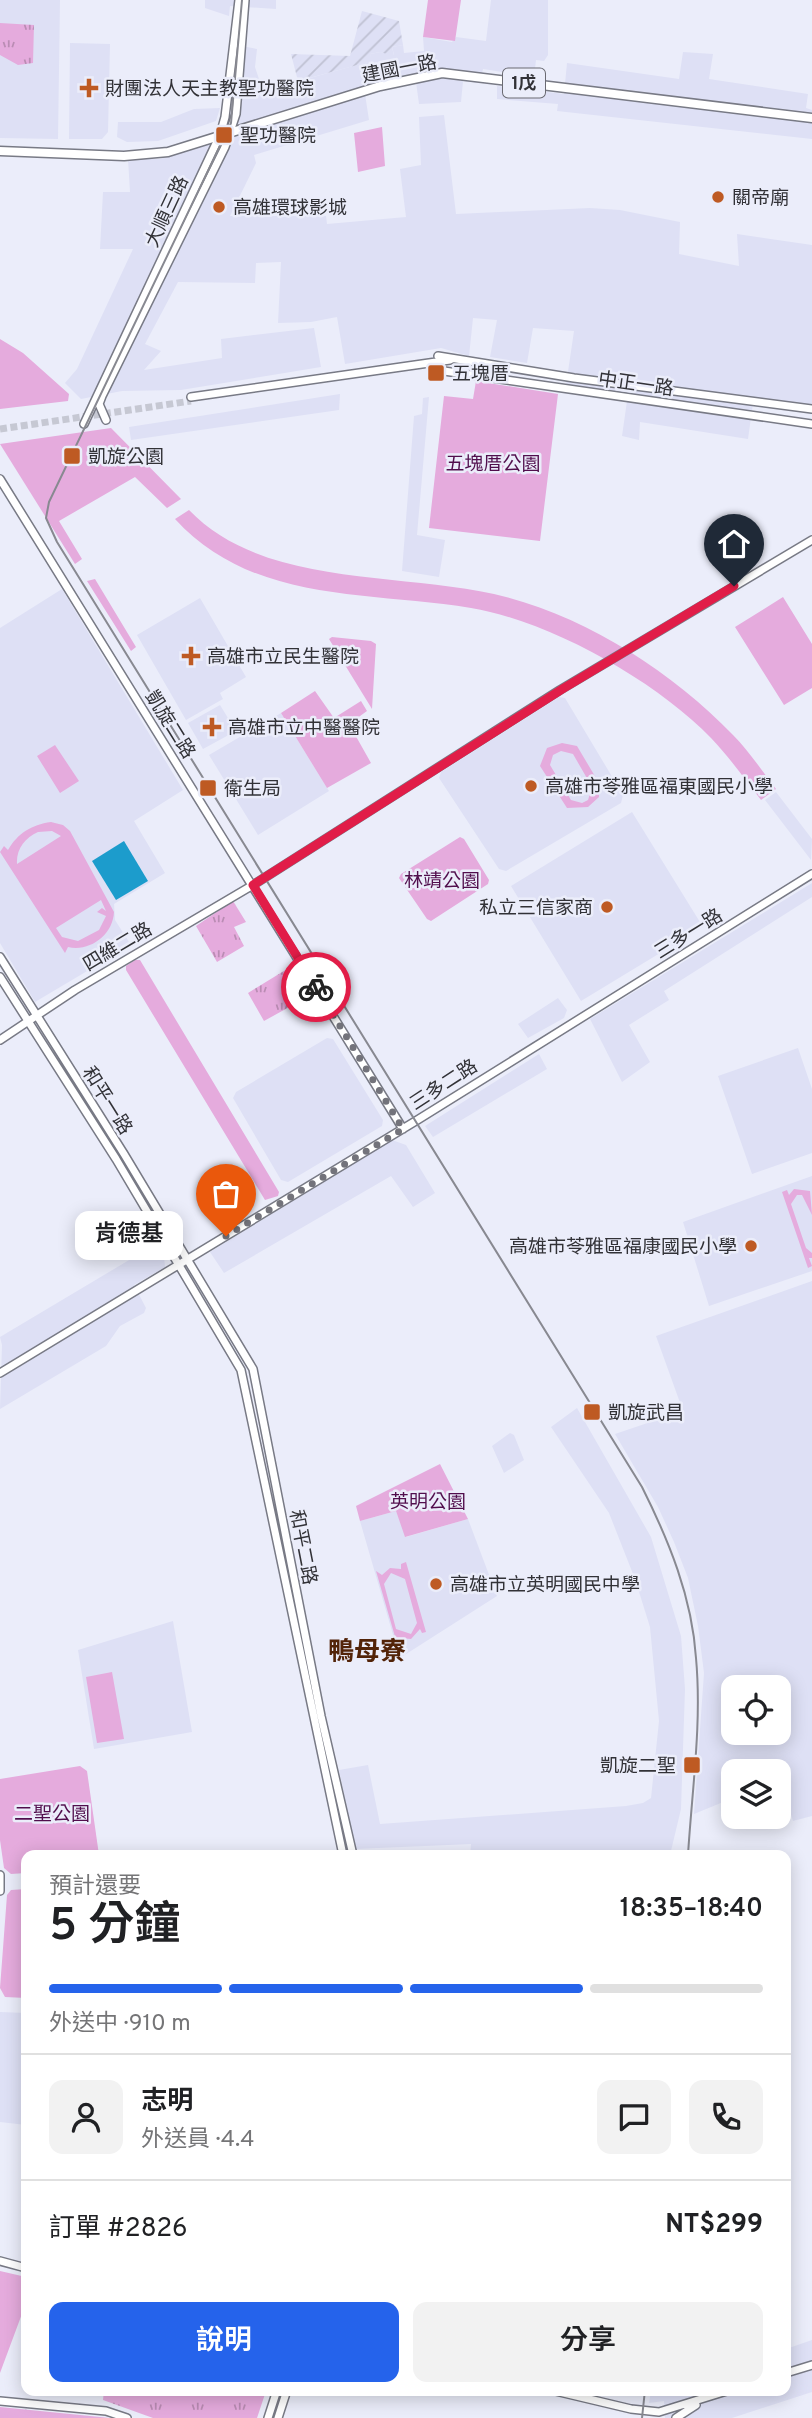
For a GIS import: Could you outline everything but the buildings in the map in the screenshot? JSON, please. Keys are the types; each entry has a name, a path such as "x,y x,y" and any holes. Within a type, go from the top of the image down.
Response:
{"main road":[{"name":"建國一路","path":"0,151 154,155 380,86 442,73 812,118"}],"street":[{"name":"大順三路","path":"84,424 220,135 225,117 239,0"},
{"name":"大順三路","path":"106,420 99,404 102,396 231,132 236,114 245,0"},
{"name":"中正一路","path":"438,356 812,409"},
{"name":"中正一路","path":"456,372 438,366 191,399 458,359"},
{"name":"中正一路","path":"437,370 812,424"},
{"name":"凱旋二路","path":"0,479 403,1129"},
{"name":"四維二路","path":"0,1040 75,990 253,885 564,688 812,540"},
{"name":"三多一路","path":"579,1016 812,874"},
{"name":"和平一路","path":"0,957 188,1260"},
{"name":"和平一路","path":"0,978 180,1265"},
{"name":"三多二路","path":"0,1373 180,1265 276,1203 403,1129 579,1016"},
{"name":"和平二路","path":"188,1260 253,1369 321,1716 352,1850"},
{"name":"和平二路","path":"180,1265 241,1370 342,1850"},
{"path":"0,1875 0,1891"},
{"path":"0,2261 21,2267"},
{"path":"791,2371 812,2365"},
{"path":"268,2418 275,2396"},
{"path":"278,2418 285,2396"},
{"path":"575,2396 654,2416 713,2396"},
{"path":"676,2418 704,2399"},
{"path":"0,2401 106,2411 127,2418"}],"shaded area":[{"path":"0,0 60,0 58,139 0,138"},
{"path":"205,0 276,0 276,9 230,6 229,16 205,8"},
{"path":"491,0 548,0 548,55 544,61 536,60 534,77 483,69 480,83 463,81 461,102 419,104 416,82 365,94 369,120 254,155 256,163 230,216 326,216 327,224 406,217 400,169 421,165 419,117 444,115 456,214 590,208 620,210 680,222 679,254 739,266 737,234 812,245 812,411 753,403 748,439 640,422 639,440 622,436 627,401 565,392 574,331 533,328 527,363 490,357 497,320 473,318 469,356 441,348 345,364 337,317 311,322 278,323 281,262 256,263 255,283 178,282 145,344 161,351 144,370 222,358 221,339 314,328 321,367 181,390 122,391 81,399 65,383 77,369 133,249 100,249 103,192 130,192 128,159 160,159 238,134 242,46 257,49 255,67 263,91 371,61 370,54 380,52 394,55 392,47 403,45 404,53 424,51 423,37 452,42 456,37 486,41"},
{"path":"362,11 399,21 403,45 392,47 394,56 380,52 370,54 372,61 298,81 291,54 350,56"},
{"name":"財團法人天主教聖功醫院","path":"70,43 110,44 108,132 102,139 69,139"},
{"path":"683,52 713,54 709,79 808,94 806,108 812,110 812,139 557,111 558,104 497,99 497,86 564,94 567,63 679,79"},
{"path":"220,108 216,121 158,141 127,142 117,137 118,122 161,122 194,109"},
{"path":"340,394 339,410 131,440 129,427"},
{"path":"429,397 417,535 445,540 439,577 402,571 414,416 422,414 423,398"},
{"path":"62,589 183,790 134,821 165,873 114,904 115,920 131,945 35,1002 0,943 0,628"},
{"name":"高雄市立民生醫院","path":"200,598 246,677 220,693 223,699 186,720 137,635"},
{"name":"高雄市苓雅區福東國民小學","path":"559,697 565,698 623,795 621,803 506,871 499,869 439,778 441,772"},
{"name":"高雄市立中醫醫院","path":"220,705 236,731 203,749 188,723"},
{"path":"281,713 329,791 258,835 209,755"},
{"path":"776,792 812,839 811,860 765,800"},
{"name":"私立三信家商","path":"632,812 703,927 581,1001 511,886"},
{"path":"812,883 812,897 664,991 669,1000 629,1025 650,1062 622,1082 590,1019"},
{"path":"558,998 567,1010 564,1018 528,1038 518,1024"},
{"path":"327,1038 333,1039 383,1120 382,1126 288,1182 281,1180 233,1098 236,1092"},
{"path":"798,1048 812,1089 812,1153 752,1174 718,1076"},
{"path":"539,1054 547,1069 433,1137 425,1126"},
{"path":"392,1140 406,1145 435,1193 413,1207 391,1176 224,1273 210,1252"},
{"name":"高雄市苓雅區福康國民小學","path":"812,1176 812,1271 709,1306 683,1222"},
{"path":"156,1244 164,1256 165,1267 134,1285 146,1308 144,1313 120,1326 106,1346 0,1409 0,1337"},
{"path":"812,1281 812,1816 793,1821 791,1759 721,1759 721,1803 694,1814 704,1673 698,1626 688,1578 674,1542 658,1507 615,1434 683,1411 656,1336"},
{"path":"577,1408 651,1537 681,1636 685,1689 681,1809 671,1850 470,1850 471,1844 355,1849 339,1770 368,1765 380,1824 626,1806 643,1803 651,1798 659,1721 650,1627 635,1579 609,1513 551,1427"},
{"path":"510,1433 514,1435 524,1460 504,1473 492,1446"},
{"name":"高雄市立英明國民中學","path":"396,1511 406,1537 468,1519 497,1596 403,1656 398,1652 360,1521"},
{"path":"173,1621 192,1732 94,1749 78,1650"},
{"path":"0,2012 21,2013 21,2124 0,2122"},
{"path":"812,2340 812,2392 732,2418 665,2418 664,2401 649,2403 650,2396 791,2396 791,2347"}],"green space":[{"path":"428,0 461,0 455,41 423,37"},
{"path":"0,23 34,25 33,63 18,65 0,55"},
{"path":"382,127 385,166 358,172 354,133"},
{"path":"0,339 23,353 69,394 68,401 0,409"},
{"name":"五塊厝公園","path":"476,381 558,394 540,541 429,528 444,396 473,399"},
{"path":"111,428 181,499 167,508 135,477 59,521 82,559 75,564 0,444"},
{"path":"189,510 219,535 254,553 292,565 494,594 528,603 593,631 624,648 682,688 733,735 776,789 761,800 718,745 688,717 632,675 567,640 502,615 471,608 352,595 276,580 240,566 206,547 175,519"},
{"path":"95,579 136,647 131,651 87,581"},
{"path":"783,597 812,644 812,688 784,705 735,627"},
{"path":"332,637 371,641 376,644 372,709 329,639"},
{"path":"315,691 334,718 361,701 367,711 349,724 371,763 327,788 281,713"},
{"path":"562,743 577,746 599,783 599,797 588,807 567,808 540,766 547,748","holes":["561,751 573,754 592,787 588,800 582,803 571,800 550,765 553,755"]},
{"path":"55,745 79,781 60,793 37,756"},
{"path":"44,823 63,825 70,831 114,912 109,928 99,940 84,947 68,947 65,953 0,852 4,846 8,850 26,831","holes":["52,831 61,836 17,864 22,845 38,832","101,900 106,911 102,908 97,912 106,916 99,930 78,941 62,937 56,928"]},
{"name":"林靖公園","path":"460,837 464,839 489,880 488,884 431,921 399,878 401,874"},
{"path":"233,901 246,922 234,927 244,946 217,962 196,926"},
{"path":"140,960 279,1192 278,1196 265,1200 126,970 126,966"},
{"path":"292,966 296,967 311,995 264,1021 248,993"},
{"path":"794,1189 810,1191 812,1215 802,1195 797,1195 791,1204 806,1248 812,1253 812,1258 809,1258 812,1266 808,1268 782,1192 787,1190 789,1195"},
{"name":"英明公園","path":"440,1464 468,1519 405,1537 396,1511 360,1521 356,1506"},
{"path":"406,1562 426,1632 422,1633 420,1629 411,1639 400,1638 402,1645 398,1647 376,1571 382,1575 390,1568 401,1569 401,1564","holes":["391,1573 405,1579 417,1623 411,1634 396,1629 384,1584"]},
{"path":"112,1672 124,1739 97,1743 86,1677"},
{"name":"二聖公園","path":"80,1766 87,1771 98,1850 21,1850 21,1873 11,1874 4,1868 0,1840 0,1779"},
{"path":"21,1889 21,1998 5,1997 0,1988 7,1895 11,1890"},
{"path":"0,2271 21,2276 21,2316 0,2373"},
{"path":"103,2396 264,2396 257,2418 153,2418 103,2400"},
{"path":"0,2407 110,2418 0,2418"}],"water":[{"path":"124,841 148,881 116,900 92,861"}],"tunnel":[{"path":"0,429 191,401"}],"tram line":[{"path":"242,0 231,123 49,502 46,518 57,542 652,1507 678,1570 694,1635 698,1682 697,1732 688,1850"},
{"path":"642,2418 644,2396"}],"way so far":[{"path":"226,1236 403,1129 316,987"}],"place":[{"name":"財團法人天主教聖功醫院","path":"89,88"},
{"name":"聖功醫院","path":"224,135"},
{"name":"關帝廟","path":"718,197"},
{"name":"高雄環球影城","path":"219,207"},
{"name":"五塊厝","path":"436,373"},
{"name":"凱旋公園","path":"72,456"},
{"name":"高雄市立民生醫院","path":"191,656"},
{"name":"高雄市立中醫醫院","path":"212,727"},
{"name":"高雄市苓雅區福東國民小學","path":"531,786"},
{"name":"衛生局","path":"208,788"},
{"name":"私立三信家商","path":"607,907"},
{"name":"肯德基","path":"226,1236"},
{"name":"高雄市苓雅區福康國民小學","path":"751,1246"},
{"name":"凱旋武昌","path":"592,1412"},
{"name":"高雄市立英明國民中學","path":"436,1584"},
{"name":"凱旋二聖","path":"692,1765"}],"district":[{"name":"鴨母寮","path":"367,1651"}],"route":[{"path":"316,987 253,885 564,688 734,586"}]}
